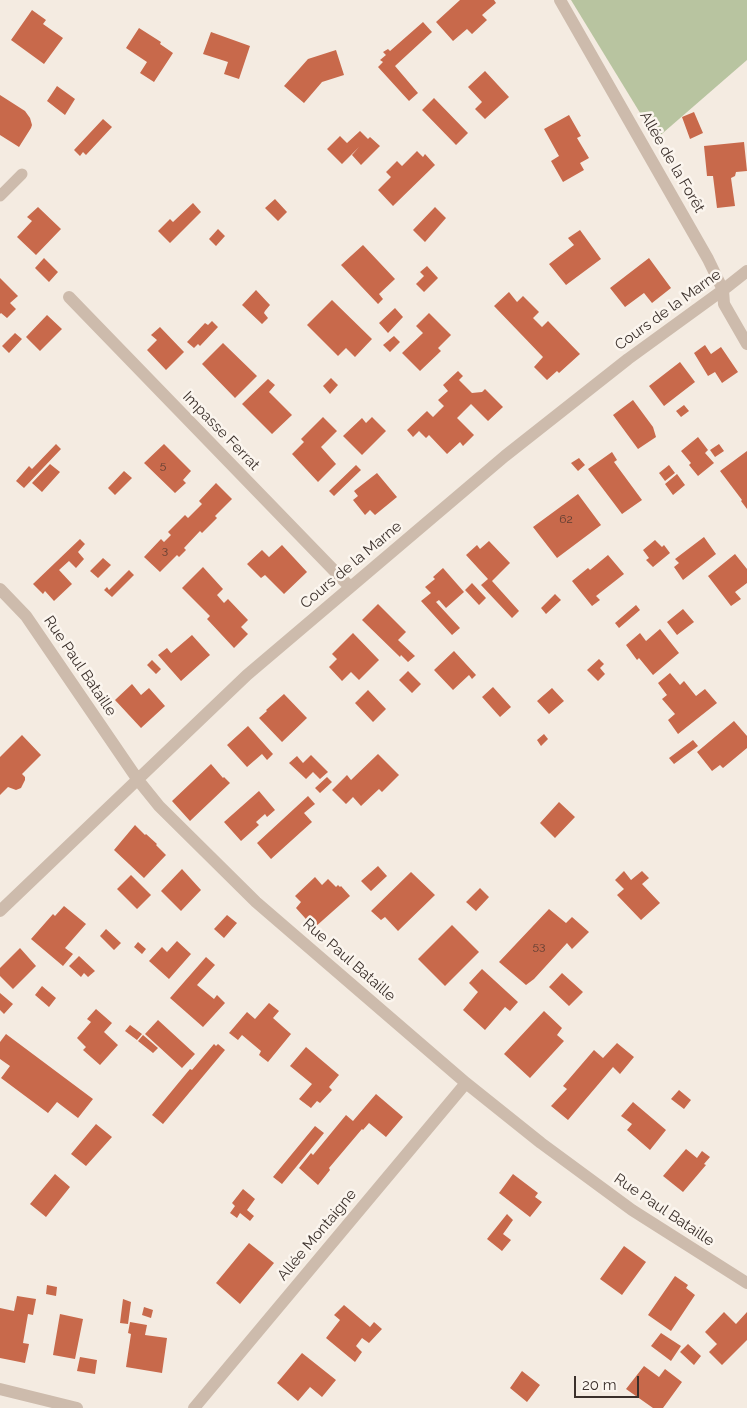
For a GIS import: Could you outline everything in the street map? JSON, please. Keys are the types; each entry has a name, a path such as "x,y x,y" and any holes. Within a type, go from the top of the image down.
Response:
{"street":[{"name":"Allée de la Forêt","path":"560,0 708,259 723,290 724,304 747,344"},
{"name":"Cours de la Marne","path":"0,911 247,675 505,456 628,359 747,271"},
{"name":"Impasse Ferrat","path":"69,297 350,587"},
{"name":"Rue Paul Bataille","path":"0,589 26,616 138,780 159,806 256,902 466,1083 541,1143 632,1210 747,1283"},
{"name":"Allée Montaigne","path":"194,1408 466,1083"},
{"path":"0,1389 77,1408"}],"lane":[{"path":"0,196 22,174"}],"green space":[{"path":"571,0 747,0 747,60 656,139"}],"building":[{"path":"460,0 494,0 496,3 482,15 487,20 472,34 467,29 453,41 436,22"},
{"path":"32,10 46,20 43,24 63,38 44,64 11,40"},
{"path":"423,22 432,32 395,66 418,93 409,101 378,67 383,62 380,60 386,55 383,52 388,49 390,51"},
{"path":"139,28 161,42 160,44 173,53 154,82 140,73 147,62 126,48"},
{"path":"211,32 250,46 239,79 224,74 228,62 203,54"},
{"path":"336,50 344,75 322,82 304,103 284,86 308,59"},
{"path":"485,71 509,97 485,119 475,109 482,102 468,87"},
{"path":"57,86 75,99 65,115 47,101"},
{"path":"0,95 25,111 30,118 31,128 19,147 0,135"},
{"path":"434,98 468,133 456,145 422,110"},
{"path":"694,112 703,133 690,139 682,117"},
{"path":"569,115 581,136 577,138 589,158 580,163 584,170 563,182 551,161 559,156 544,129"},
{"path":"103,119 112,127 86,155 83,152 80,156 74,150"},
{"path":"360,131 368,139 370,137 380,146 361,165 352,155 359,147 342,164 327,149 340,136 347,143"},
{"path":"744,142 747,171 736,172 735,176 731,178 735,206 717,208 713,176 707,176 704,146"},
{"path":"417,151 423,157 425,154 435,165 393,206 378,190 391,177 386,172 397,161 402,166"},
{"path":"275,199 287,212 278,221 265,208"},
{"path":"193,203 201,212 170,243 158,231 170,219 173,222"},
{"path":"38,207 61,229 36,255 17,237 32,221 27,217"},
{"path":"435,207 446,218 425,242 413,230"},
{"path":"218,229 225,236 216,246 209,239"},
{"path":"580,230 601,259 566,285 549,264 574,245 568,238"},
{"path":"363,245 395,279 379,294 383,299 378,304 341,265"},
{"path":"44,258 58,272 49,282 35,268"},
{"path":"649,258 671,288 652,303 644,293 625,307 610,288"},
{"path":"427,266 438,278 424,292 416,284 424,276 420,272"},
{"path":"0,278 18,296 10,303 16,309 7,318 0,314"},
{"path":"256,290 270,305 264,313 268,318 262,324 242,305"},
{"path":"509,292 517,302 523,296 539,312 533,318 542,327 548,321 580,354 559,373 557,371 547,380 534,367 543,357 494,306"},
{"path":"332,300 372,339 355,357 346,348 338,356 307,325"},
{"path":"395,308 403,317 388,333 379,323"},
{"path":"429,313 451,335 438,348 441,351 420,371 402,353 423,333 416,326"},
{"path":"47,315 62,329 40,351 26,337"},
{"path":"212,321 218,327 200,346 198,344 194,348 187,342 205,323 208,325"},
{"path":"160,327 184,352 166,370 147,350 157,340 151,335"},
{"path":"15,333 22,339 9,353 2,346"},
{"path":"394,336 400,342 390,352 383,345"},
{"path":"223,343 257,376 235,398 202,364"},
{"path":"705,345 711,354 721,347 738,372 722,383 715,372 708,376 694,353"},
{"path":"680,362 695,382 664,406 649,386"},
{"path":"458,371 463,376 459,380 472,393 482,392 485,389 503,407 488,421 471,404 457,418 474,435 463,446 460,442 447,454 429,435 426,438 419,431 413,437 407,430 427,411 433,417 444,406 438,400 448,391 443,385"},
{"path":"331,378 338,385 330,394 323,386"},
{"path":"268,379 275,385 269,392 292,415 272,434 242,404"},
{"path":"633,400 653,427 656,437 638,449 613,415"},
{"path":"684,405 689,411 681,417 676,411"},
{"path":"323,417 337,431 321,447 336,464 318,482 292,454 304,442 301,439"},
{"path":"372,417 386,431 362,455 343,436 362,418 366,423"},
{"path":"698,437 708,450 705,453 714,463 698,476 689,465 691,463 681,451"},
{"path":"56,444 61,449 24,488 16,481 29,466 32,469"},
{"path":"164,444 191,471 183,480 186,483 175,493 144,463"},
{"path":"719,444 724,451 715,457 710,450"},
{"path":"747,451 747,509 720,471"},
{"path":"612,452 617,460 614,462 642,500 622,514 588,469"},
{"path":"579,458 585,465 578,471 571,463"},
{"path":"50,464 60,472 42,492 32,483"},
{"path":"356,465 361,470 334,496 329,491"},
{"path":"669,465 675,473 665,481 659,473"},
{"path":"124,471 132,478 115,495 108,488"},
{"path":"377,473 397,497 375,515 370,510 365,515 353,500 358,496 354,491"},
{"path":"677,474 685,485 673,495 665,484"},
{"path":"216,483 232,499 215,516 217,518 202,533 200,531 184,548 186,550 179,557 177,555 160,572 144,557 161,539 164,542 171,535 168,532 185,515 188,518 202,504 199,501"},
{"path":"578,494 601,525 557,558 533,527"},
{"path":"704,537 716,554 683,580 674,567 679,563 675,559"},
{"path":"80,539 85,544 78,552 84,559 76,568 69,561 59,570 72,584 54,601 45,591 43,594 33,584"},
{"path":"655,540 662,547 664,545 670,553 653,567 646,560 649,558 643,550"},
{"path":"489,541 510,563 492,581 519,611 512,618 481,585 488,579 466,555 477,545 480,549"},
{"path":"282,545 307,572 284,594 265,575 261,578 247,564 262,550 269,557"},
{"path":"735,554 747,569 747,583 735,592 741,599 731,606 708,576"},
{"path":"608,555 624,574 596,596 600,600 592,606 572,581 588,568 590,570"},
{"path":"103,558 111,565 98,578 90,571"},
{"path":"203,567 223,589 217,595 224,603 228,599 248,620 241,627 248,634 234,648 207,619 210,616 182,588"},
{"path":"443,568 464,592 446,608 439,600 436,602 460,628 452,635 421,601 431,593 425,587 435,579 433,577"},
{"path":"129,570 134,575 112,597 104,590 107,587 109,590"},
{"path":"472,583 486,598 479,605 465,590"},
{"path":"555,594 561,600 546,614 541,608"},
{"path":"378,604 406,632 398,640 415,656 408,662 401,655 400,657 362,620"},
{"path":"636,605 640,610 619,628 615,623"},
{"path":"683,609 694,622 677,635 667,622"},
{"path":"660,629 679,653 653,675 639,658 637,660 626,645 640,633 646,641"},
{"path":"353,633 379,660 359,680 351,672 342,681 329,667 337,659 332,654"},
{"path":"192,635 210,655 181,681 158,655 167,648 171,653"},
{"path":"454,651 476,675 472,679 469,675 453,690 434,670"},
{"path":"599,659 604,664 600,668 605,674 598,681 587,670"},
{"path":"152,660 161,669 156,674 147,665"},
{"path":"408,671 421,684 412,693 399,680"},
{"path":"670,673 680,685 684,681 696,696 705,689 717,703 678,734 668,720 675,714 662,699 667,695 658,683"},
{"path":"132,684 141,695 149,688 165,706 141,728 115,700"},
{"path":"493,687 511,707 500,717 482,697"},
{"path":"552,688 564,701 549,714 537,701"},
{"path":"368,690 386,709 373,722 355,703"},
{"path":"284,694 307,718 282,742 259,718"},
{"path":"734,721 747,736 747,748 723,768 720,765 712,771 697,752"},
{"path":"248,726 273,754 267,760 262,754 247,767 227,745"},
{"path":"544,734 548,739 541,746 537,740"},
{"path":"22,735 41,755 22,774 25,780 21,788 16,790 8,787 0,795 0,757"},
{"path":"693,740 698,746 674,764 669,758"},
{"path":"378,754 399,775 382,792 379,789 361,806 353,797 346,804 332,790 347,775 351,780"},
{"path":"311,755 328,772 320,779 313,772 306,779 289,763 297,756 303,763"},
{"path":"211,764 230,783 190,821 172,801"},
{"path":"327,777 332,782 320,793 315,788"},
{"path":"259,791 275,810 267,817 265,814 256,822 259,825 241,841 224,822"},
{"path":"308,796 315,804 304,813 312,822 271,859 257,843"},
{"path":"559,802 575,817 555,838 540,823"},
{"path":"135,825 157,844 166,855 144,878 114,850"},
{"path":"378,866 387,876 371,891 361,881"},
{"path":"182,869 201,890 181,911 161,891"},
{"path":"624,871 631,880 642,871 649,878 642,884 660,903 641,920 617,895 624,889 615,880"},
{"path":"411,872 435,895 398,931 385,917 381,920 371,911"},
{"path":"131,875 151,895 137,909 117,889"},
{"path":"315,877 322,885 328,879 336,887 338,885 341,886 350,896 314,928 296,908 301,902 295,896"},
{"path":"480,888 489,897 476,911 466,902"},
{"path":"64,906 86,924 65,948 73,954 63,966 31,939 53,914 55,916"},
{"path":"549,909 566,923 572,917 589,932 572,949 567,943 534,979 526,985 499,962"},
{"path":"227,915 237,923 224,938 214,929"},
{"path":"452,925 479,952 445,986 418,959"},
{"path":"106,929 121,943 114,950 100,936"},
{"path":"177,941 191,954 169,979 149,961 162,947 167,952"},
{"path":"138,942 146,949 142,954 134,947"},
{"path":"20,948 36,966 13,989 0,976 0,968"},
{"path":"79,956 95,971 88,977 84,973 81,977 69,966"},
{"path":"206,957 215,965 197,985 214,999 217,995 225,1003 203,1027 170,998"},
{"path":"482,969 518,1002 510,1011 505,1007 485,1030 463,1010 478,992 469,983"},
{"path":"562,973 583,992 569,1006 549,987"},
{"path":"42,986 56,998 49,1007 35,995"},
{"path":"0,993 13,1004 4,1014 0,1010"},
{"path":"269,1003 279,1011 273,1018 291,1034 268,1062 259,1055 261,1051 242,1035 238,1040 229,1033 247,1012 255,1019"},
{"path":"96,1009 112,1023 104,1032 118,1045 100,1065 83,1050 86,1047 77,1038 91,1022 87,1019"},
{"path":"544,1011 562,1028 557,1035 564,1041 530,1078 504,1054"},
{"path":"158,1020 195,1054 182,1068 145,1034"},
{"path":"130,1025 142,1034 137,1040 125,1031"},
{"path":"6,1034 93,1099 78,1118 57,1102 48,1113 1,1078 10,1066 0,1059 0,1042"},
{"path":"143,1035 158,1048 153,1053 138,1041"},
{"path":"617,1043 634,1057 620,1074 613,1067 568,1120 551,1106 567,1089 563,1086 594,1050 603,1058"},
{"path":"214,1044 216,1046 218,1044 225,1050 163,1124 152,1115 190,1069 192,1070"},
{"path":"306,1047 339,1075 329,1087 332,1090 320,1103 317,1101 311,1108 299,1099 312,1084 290,1066"},
{"path":"679,1090 691,1100 684,1109 671,1099"},
{"path":"376,1094 403,1117 386,1137 369,1123 329,1168 330,1170 318,1185 299,1168 311,1153 313,1155 346,1115 353,1121"},
{"path":"633,1102 666,1130 650,1150 627,1130 632,1124 621,1116"},
{"path":"96,1124 112,1137 86,1166 71,1154"},
{"path":"315,1126 324,1133 282,1184 273,1177"},
{"path":"686,1149 697,1158 702,1151 710,1157 704,1164 706,1165 683,1192 663,1176"},
{"path":"55,1174 70,1187 46,1217 30,1204"},
{"path":"513,1174 538,1193 535,1197 542,1202 530,1217 499,1193"},
{"path":"243,1189 255,1199 247,1210 254,1216 250,1221 240,1213 237,1218 230,1213 235,1206 232,1203"},
{"path":"507,1214 513,1220 503,1234 511,1240 502,1251 487,1239"},
{"path":"249,1243 274,1263 240,1304 216,1283"},
{"path":"624,1246 646,1262 622,1295 600,1279"},
{"path":"675,1276 688,1285 686,1288 695,1295 671,1331 648,1315"},
{"path":"47,1285 57,1287 56,1296 46,1294"},
{"path":"17,1296 36,1299 33,1315 28,1314 23,1343 29,1344 25,1363 0,1358 0,1308 14,1311"},
{"path":"123,1299 131,1302 128,1324 120,1323"},
{"path":"344,1305 370,1327 374,1322 382,1329 369,1343 362,1338 356,1346 362,1352 355,1362 326,1338 340,1320 334,1315"},
{"path":"144,1307 153,1310 151,1318 142,1315"},
{"path":"724,1312 736,1324 747,1312 747,1340 722,1365 709,1352 717,1344 705,1332"},
{"path":"60,1314 83,1319 75,1359 53,1355"},
{"path":"130,1322 147,1325 145,1335 167,1338 162,1373 126,1367 131,1334 128,1333"},
{"path":"661,1333 681,1346 671,1361 651,1346"},
{"path":"688,1344 701,1356 694,1365 680,1352"},
{"path":"302,1353 336,1380 322,1397 310,1387 298,1401 277,1383"},
{"path":"80,1357 97,1360 95,1374 77,1371"},
{"path":"644,1366 659,1377 665,1369 682,1382 663,1408 653,1408 626,1389"},
{"path":"522,1371 540,1385 527,1402 510,1388"}]}
